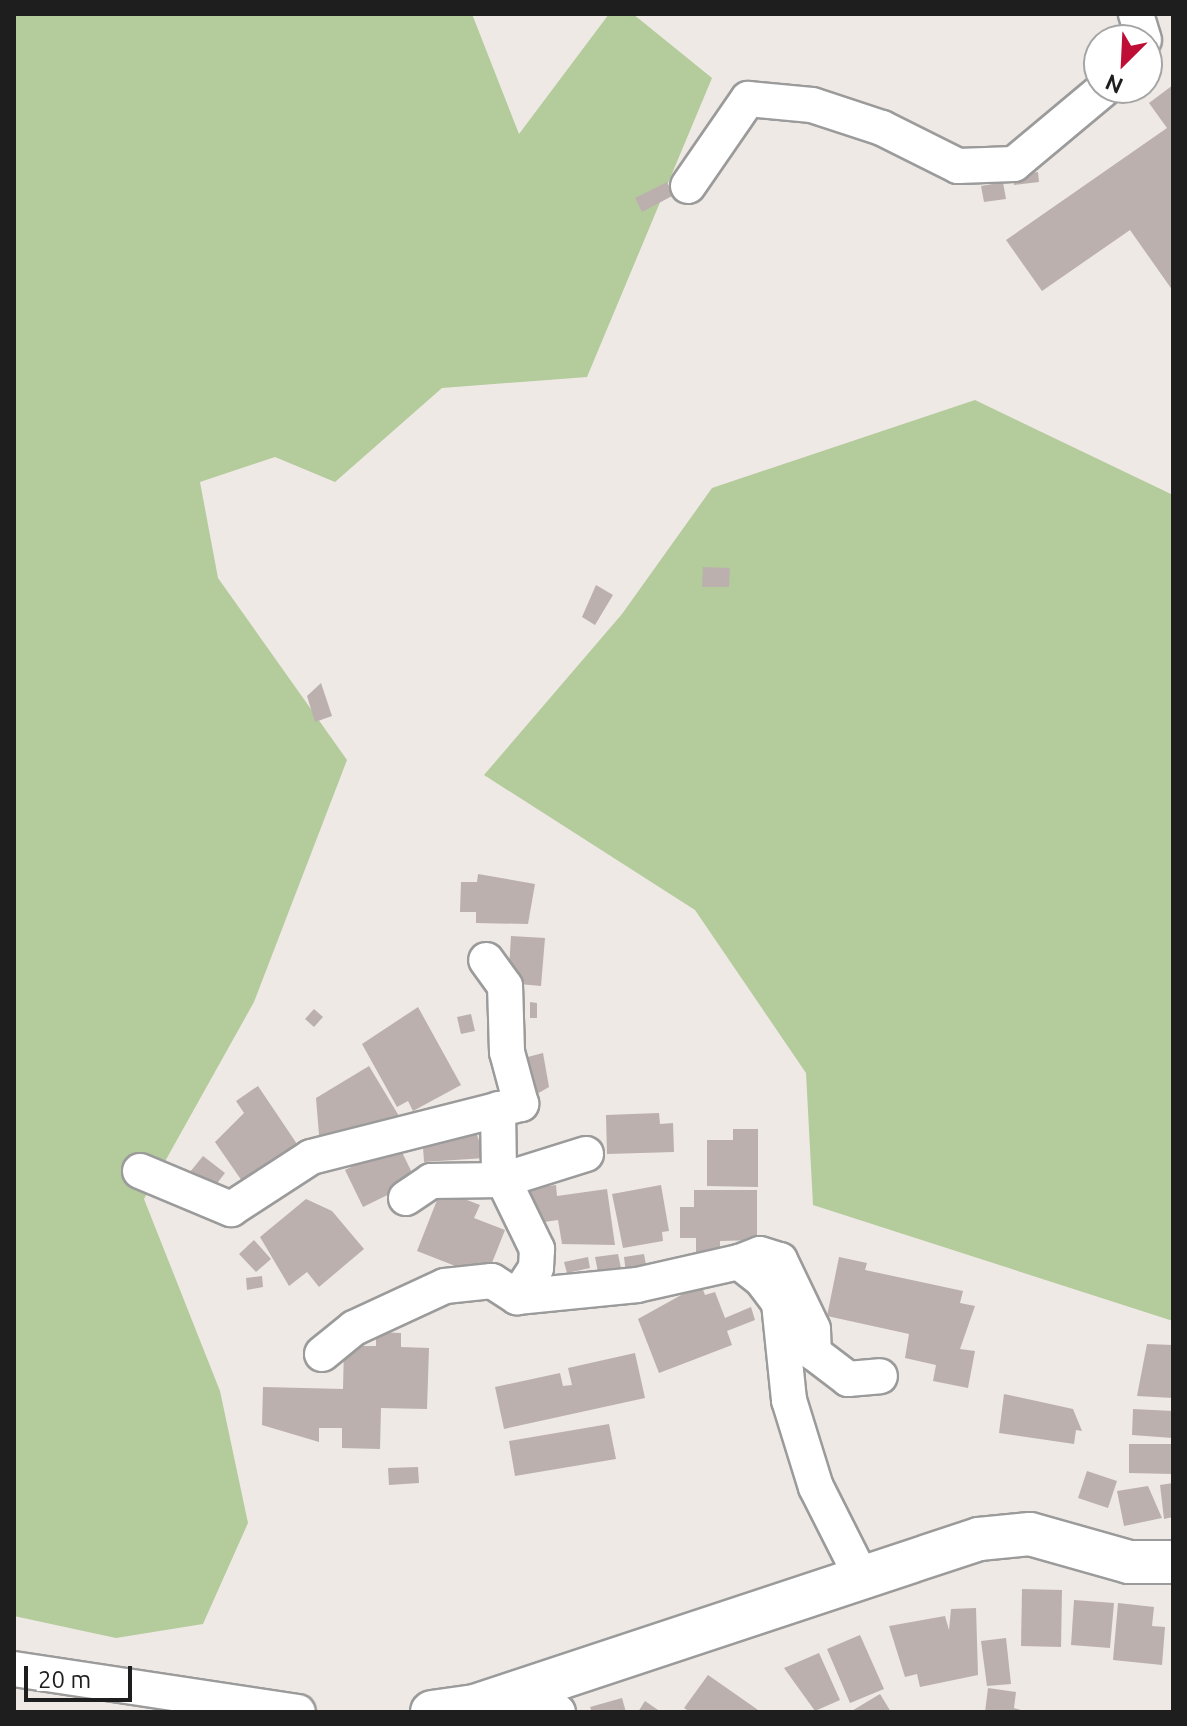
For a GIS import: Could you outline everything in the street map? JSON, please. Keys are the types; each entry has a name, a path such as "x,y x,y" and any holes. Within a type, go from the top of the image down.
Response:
{"street":[{"path":"688,186 748,99 812,105 882,128 958,166 1014,164 1086,104"},
{"path":"140,1171 231,1209 311,1157 521,1104 507,1052 505,986 486,960"},
{"path":"498,1109 503,1180 537,1249 536,1268 517,1297"},
{"path":"406,1198 431,1181 503,1180 586,1154"},
{"path":"322,1354 354,1328 445,1286 492,1281 517,1297 637,1285 739,1262 760,1254 780,1260 813,1329 814,1353 848,1379 880,1376"},
{"path":"739,1262 779,1303 789,1400 816,1487 860,1574"},
{"path":"432,1712 542,1700 860,1574 979,1539 1030,1534 1129,1562 1173,1562"},
{"path":"14,1669 298,1712"}],"green space":[{"path":"14,14 472,14 519,134 609,14 633,14 712,78 587,377 442,388 335,482 275,457 200,482 218,578 347,760 254,1002 144,1199 220,1391 248,1523 203,1624 116,1638 14,1616"},
{"path":"975,400 1173,495 1173,1321 813,1205 806,1073 695,910 484,775 622,614 712,488"}],"building":[{"path":"1173,85 1173,291 1130,230 1042,291 1006,240 1167,128 1150,104 1163,104 1163,92"},
{"path":"1038,172 1039,182 1014,185 1012,175"},
{"path":"667,182 674,195 642,212 635,198"},
{"path":"1003,182 1006,199 984,202 981,186"},
{"path":"703,567 730,568 729,587 702,587"},
{"path":"596,585 613,595 595,625 582,617"},
{"path":"321,683 332,716 315,722 307,696"},
{"path":"478,874 535,884 528,924 476,923 476,912 460,912 461,882 477,882"},
{"path":"511,936 545,938 541,986 508,983"},
{"path":"530,1002 537,1003 537,1018 530,1018"},
{"path":"418,1007 461,1085 413,1111 408,1101 397,1107 362,1044"},
{"path":"314,1009 323,1017 314,1027 305,1019"},
{"path":"471,1014 475,1031 461,1034 457,1017"},
{"path":"543,1053 549,1087 530,1098 520,1059"},
{"path":"369,1066 399,1116 361,1139 320,1147 316,1098"},
{"path":"258,1086 297,1144 242,1181 215,1142 244,1113 236,1101"},
{"path":"659,1113 660,1124 673,1123 674,1152 607,1154 606,1115"},
{"path":"475,1129 485,1158 424,1162 422,1132"},
{"path":"733,1129 758,1129 758,1187 707,1186 707,1140 733,1140"},
{"path":"398,1144 416,1181 363,1207 345,1170"},
{"path":"203,1156 225,1173 208,1195 181,1183"},
{"path":"556,1185 557,1196 607,1189 615,1245 562,1244 558,1220 530,1224 525,1189"},
{"path":"661,1185 669,1231 662,1232 663,1241 623,1248 612,1194"},
{"path":"441,1190 480,1205 474,1218 505,1230 486,1278 417,1251"},
{"path":"694,1190 757,1190 757,1240 720,1241 720,1254 696,1254 696,1238 680,1238 680,1207 694,1207"},
{"path":"306,1199 332,1211 364,1249 319,1287 307,1272 289,1286 260,1237"},
{"path":"254,1240 271,1259 256,1272 239,1254"},
{"path":"618,1254 622,1273 599,1277 595,1257"},
{"path":"644,1254 647,1270 626,1273 624,1257"},
{"path":"588,1257 590,1268 567,1273 564,1262"},
{"path":"839,1257 867,1263 865,1270 963,1291 960,1303 975,1306 960,1349 975,1351 968,1388 933,1381 936,1365 905,1358 909,1334 827,1316"},
{"path":"262,1276 263,1287 247,1290 246,1278"},
{"path":"701,1284 705,1295 715,1292 725,1318 751,1307 755,1320 727,1331 732,1345 659,1373 638,1319"},
{"path":"376,1332 401,1333 401,1347 429,1348 427,1409 381,1408 380,1449 342,1448 342,1428 319,1428 319,1442 262,1425 263,1387 343,1389 344,1346 376,1346"},
{"path":"1147,1344 1173,1345 1173,1398 1137,1396"},
{"path":"635,1353 645,1398 504,1429 495,1387 560,1373 563,1386 572,1385 568,1368"},
{"path":"1004,1394 1073,1409 1082,1431 1076,1430 1074,1444 999,1433"},
{"path":"1133,1409 1173,1411 1173,1438 1132,1435"},
{"path":"609,1424 616,1459 515,1476 509,1441"},
{"path":"1129,1444 1173,1444 1173,1474 1129,1473"},
{"path":"418,1467 419,1483 389,1485 388,1468"},
{"path":"1087,1471 1117,1481 1108,1508 1078,1498"},
{"path":"1173,1483 1173,1517 1164,1519 1160,1485"},
{"path":"1148,1486 1162,1518 1124,1526 1117,1491"},
{"path":"1022,1589 1062,1590 1061,1647 1021,1646"},
{"path":"1074,1600 1114,1603 1110,1648 1071,1645"},
{"path":"1118,1603 1154,1607 1152,1626 1165,1627 1162,1665 1113,1660"},
{"path":"976,1608 978,1675 920,1687 917,1674 905,1677 889,1626 945,1616 949,1630 951,1609"},
{"path":"860,1635 884,1689 850,1703 827,1649"},
{"path":"1006,1638 1011,1684 987,1686 981,1641"},
{"path":"819,1653 840,1700 815,1711 784,1668"},
{"path":"708,1675 761,1712 690,1712 684,1708"},
{"path":"988,1688 1016,1692 1014,1708 1027,1712 985,1712"},
{"path":"880,1694 891,1712 850,1712"},
{"path":"622,1698 626,1712 592,1712 590,1707"},
{"path":"645,1701 661,1712 638,1712"}]}
